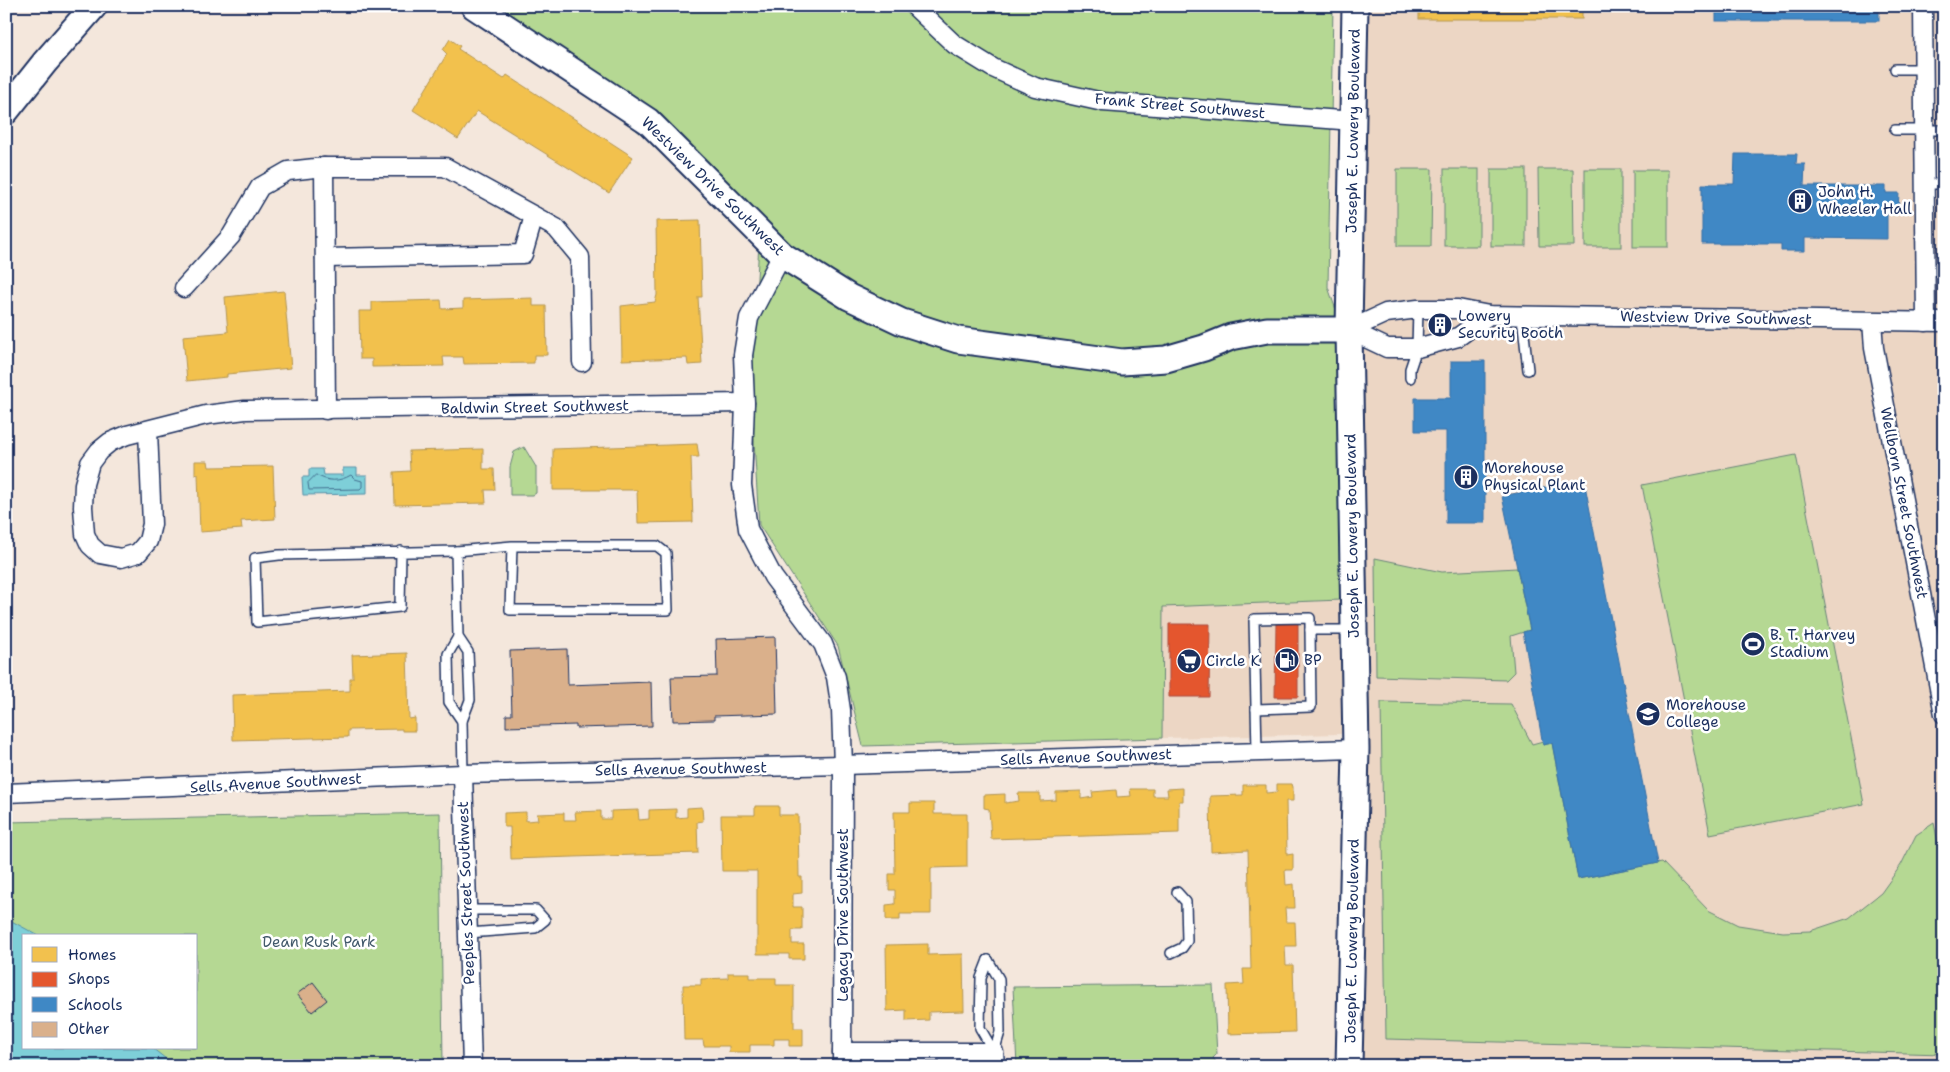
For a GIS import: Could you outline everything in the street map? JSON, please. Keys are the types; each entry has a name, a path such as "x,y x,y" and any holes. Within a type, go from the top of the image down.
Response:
{"street":[{"name":"Westview Drive Southwest","path":"474,6 648,121 782,255 849,297 902,322 958,340 1122,362 1166,358 1204,348 1231,337 1267,330 1349,330 1386,313 1418,309 1458,309 1489,315 1522,316 1944,322"},
{"name":"Frank Street Southwest","path":"914,6 954,44 992,68 1035,87 1103,102 1354,121"},
{"name":"Joseph E. Lowery Boulevard","path":"1349,1066 1356,749 1349,330 1355,6"},
{"path":"1923,6 1926,322"},
{"path":"6,111 45,62 96,8"},
{"path":"324,166 326,410"},
{"path":"184,288 231,236 260,187 288,171 324,166 446,166 556,228 580,257 582,362"},
{"path":"325,258 523,254 534,216"},
{"name":"Legacy Drive Southwest","path":"782,255 749,318 743,355 745,403 742,485 748,530 773,577 824,644 836,677 841,710 844,765 842,1059"},
{"name":"Westview Drive Southwest","path":"1349,330 1387,348 1417,348 1458,337 1489,315"},
{"name":"Wellborn Street Southwest","path":"1872,321 1874,348 1943,711"},
{"name":"Baldwin Street Southwest","path":"148,430 152,524 148,541 138,553 121,558 100,554 90,545 85,534 84,484 90,463 110,442 127,435 206,415 245,410 745,403"},
{"name":"Sells Avenue Southwest","path":"6,793 462,774 844,765 1356,749"},
{"name":"Peeples Street Southwest","path":"462,774 472,1066"},
{"path":"842,1059 994,1059"}],"lane":[{"path":"1894,69 1924,69"},
{"path":"1895,130 1944,130"},
{"path":"1924,184 1944,184"},
{"path":"1410,378 1410,369 1417,348 1418,309"},
{"path":"1522,316 1528,370"},
{"path":"401,551 400,607 257,622 255,558 279,555 401,551 456,551 512,546 657,546 666,553 668,610 510,610 512,546"},
{"name":"Peeples Street Southwest","path":"456,551 458,636 448,654 449,702 462,721"},
{"path":"1256,709 1311,707 1310,618 1254,619 1256,709 1257,751"},
{"path":"1310,630 1354,630"},
{"name":"Peeples Street Southwest","path":"458,636 468,652 470,700 462,721 462,774"},
{"path":"1171,952 1182,948 1187,941 1186,902 1178,892"},
{"path":"467,910 536,910 545,920 535,928 468,933"},
{"path":"988,960 999,979 1000,1032 994,1059 980,1028 981,978 988,960"}],"shaded area":[{"name":"Morehouse College","path":"1356,6 1944,6 1944,1066 1351,1066"},
{"path":"1341,600 1341,734 1162,738 1163,606"}],"green space":[{"path":"456,6 1333,6 1328,287 1354,362 1341,600 1163,607 1162,738 863,746 838,646 759,525 751,389 759,242 683,168 598,99"},
{"path":"1397,169 1432,169 1431,246 1397,246"},
{"path":"1444,169 1479,169 1479,246 1444,246"},
{"path":"1491,169 1526,169 1526,246 1491,246"},
{"path":"1538,169 1573,169 1574,246 1539,246"},
{"path":"1585,169 1621,169 1621,247 1585,247"},
{"path":"1633,170 1668,170 1668,247 1633,247"},
{"path":"524,447 536,467 536,493 533,495 510,495 510,467 514,452"},
{"name":"B. T. Harvey Stadium","path":"1796,455 1864,804 1710,834 1642,485"},
{"path":"1375,558 1442,572 1517,568 1530,630 1511,636 1514,672 1506,680 1376,676"},
{"path":"1381,702 1511,704 1532,744 1543,741 1543,745 1552,743 1578,879 1662,862 1708,910 1738,925 1783,932 1810,931 1849,918 1881,893 1901,865 1916,835 1934,823 1944,874 1944,1054 1386,1039"},
{"name":"Dean Rusk Park","path":"440,813 443,1066 6,1066 6,822"},
{"path":"1213,985 1217,1054 1213,1058 1219,1066 1017,1066 1013,987"}],"water":[{"path":"343,468 357,468 357,475 367,475 367,494 303,495 302,477 309,477 309,469 323,469 324,475 343,475"},
{"path":"6,918 35,934 22,934 22,1050 155,1050 175,1066 6,1066"}],"building: Homes":[{"path":"1419,6 1582,6 1582,19 1419,19"},
{"path":"450,39 460,46 458,49 504,79 507,75 633,157 609,193 477,111 458,139 413,110 447,54 443,50"},
{"path":"700,220 702,297 698,297 702,364 688,365 687,358 622,360 621,306 655,302 657,295 656,221"},
{"path":"284,291 291,368 227,374 227,377 187,381 183,336 228,332 225,297"},
{"path":"533,298 533,306 546,306 547,355 534,355 534,363 464,364 463,357 443,357 444,366 372,367 372,359 360,359 359,311 372,311 372,302 441,300 442,309 463,308 463,300"},
{"path":"697,444 699,457 691,457 693,522 638,523 637,490 553,490 553,449"},
{"path":"483,449 483,469 494,469 495,490 485,490 486,503 395,505 394,472 410,471 409,451"},
{"path":"195,461 208,461 209,467 273,466 275,519 241,521 242,529 200,532 198,474 195,475"},
{"path":"407,653 409,719 415,718 415,731 402,731 402,729 348,730 348,737 233,740 232,695 350,691 350,678 353,678 352,655"},
{"path":"1277,784 1292,784 1293,787 1293,801 1286,801 1287,855 1293,854 1293,870 1285,870 1286,885 1294,884 1295,908 1285,908 1286,922 1295,922 1296,946 1285,946 1286,965 1293,965 1295,1032 1228,1034 1227,985 1244,984 1243,969 1251,969 1248,850 1211,852 1210,796 1243,795 1243,785 1266,785 1266,793 1277,792"},
{"path":"1183,788 1183,801 1179,801 1179,833 991,839 989,809 984,808 984,795 1005,794 1005,803 1019,801 1018,793 1040,793 1040,801 1056,800 1056,792 1081,791 1081,799 1093,797 1092,792 1116,790 1117,797 1131,796 1130,789 1153,789 1153,796 1168,796 1167,789"},
{"path":"910,803 934,803 934,814 967,814 967,867 931,868 931,914 900,914 900,920 886,920 886,905 895,904 895,890 889,890 889,874 895,874 894,812 910,812"},
{"path":"755,806 779,806 779,815 798,815 799,877 802,877 802,893 793,894 793,907 802,907 802,930 792,930 792,944 804,944 804,959 789,959 789,954 757,954 757,871 722,871 721,815 755,815"},
{"path":"702,807 703,821 697,822 698,853 511,859 510,827 504,827 504,813 526,812 526,821 538,820 537,814 564,813 564,820 576,820 575,812 601,811 601,819 611,819 611,811 638,810 639,820 649,819 649,810 676,809 676,818 687,817 687,808"},
{"path":"928,944 928,955 963,954 964,1011 929,1012 929,1020 906,1021 906,1010 887,1011 886,945"},
{"path":"728,973 750,973 750,978 776,978 776,985 794,985 794,1028 803,1028 803,1046 789,1046 789,1039 774,1039 774,1045 750,1045 750,1052 729,1052 729,1046 704,1046 703,1040 684,1040 683,985 701,985 701,979 728,978"}],"building: Shops":[{"name":"BP","path":"1276,623 1298,623 1298,697 1275,697"},
{"name":"Circle K","path":"1169,624 1210,624 1209,697 1169,697"}],"building: Schools":[{"path":"1716,6 1879,6 1879,21 1716,21"},
{"name":"John H. Wheeler Hall","path":"1735,154 1797,154 1796,164 1805,164 1804,186 1886,186 1886,193 1899,193 1898,210 1887,210 1887,239 1805,238 1805,251 1781,251 1781,244 1702,244 1702,184 1734,184"},
{"name":"Lowery Security Booth","path":"1443,320 1446,328 1437,331 1434,323"},
{"name":"Morehouse Physical Plant","path":"1451,361 1485,361 1485,523 1446,523 1446,431 1415,431 1415,398 1451,398"},
{"path":"1584,480 1658,863 1578,879 1552,743 1543,745 1523,632 1530,630 1502,496"}],"building: Other":[{"path":"775,637 777,714 714,716 714,720 673,721 671,677 717,676 716,639"},
{"path":"567,649 568,685 651,682 652,726 576,728 576,725 506,727 506,715 512,715 510,651"},
{"path":"313,982 327,1000 312,1012 297,994"}],"place":[{"name":"John H. Wheeler Hall","path":"1800,201"},
{"name":"Lowery Security Booth","path":"1440,325"},
{"name":"Morehouse Physical Plant","path":"1466,477"},
{"name":"B. T. Harvey Stadium","path":"1753,644"},
{"name":"BP","path":"1287,660"},
{"name":"Circle K","path":"1189,661"},
{"name":"Morehouse College","path":"1648,714"}]}
